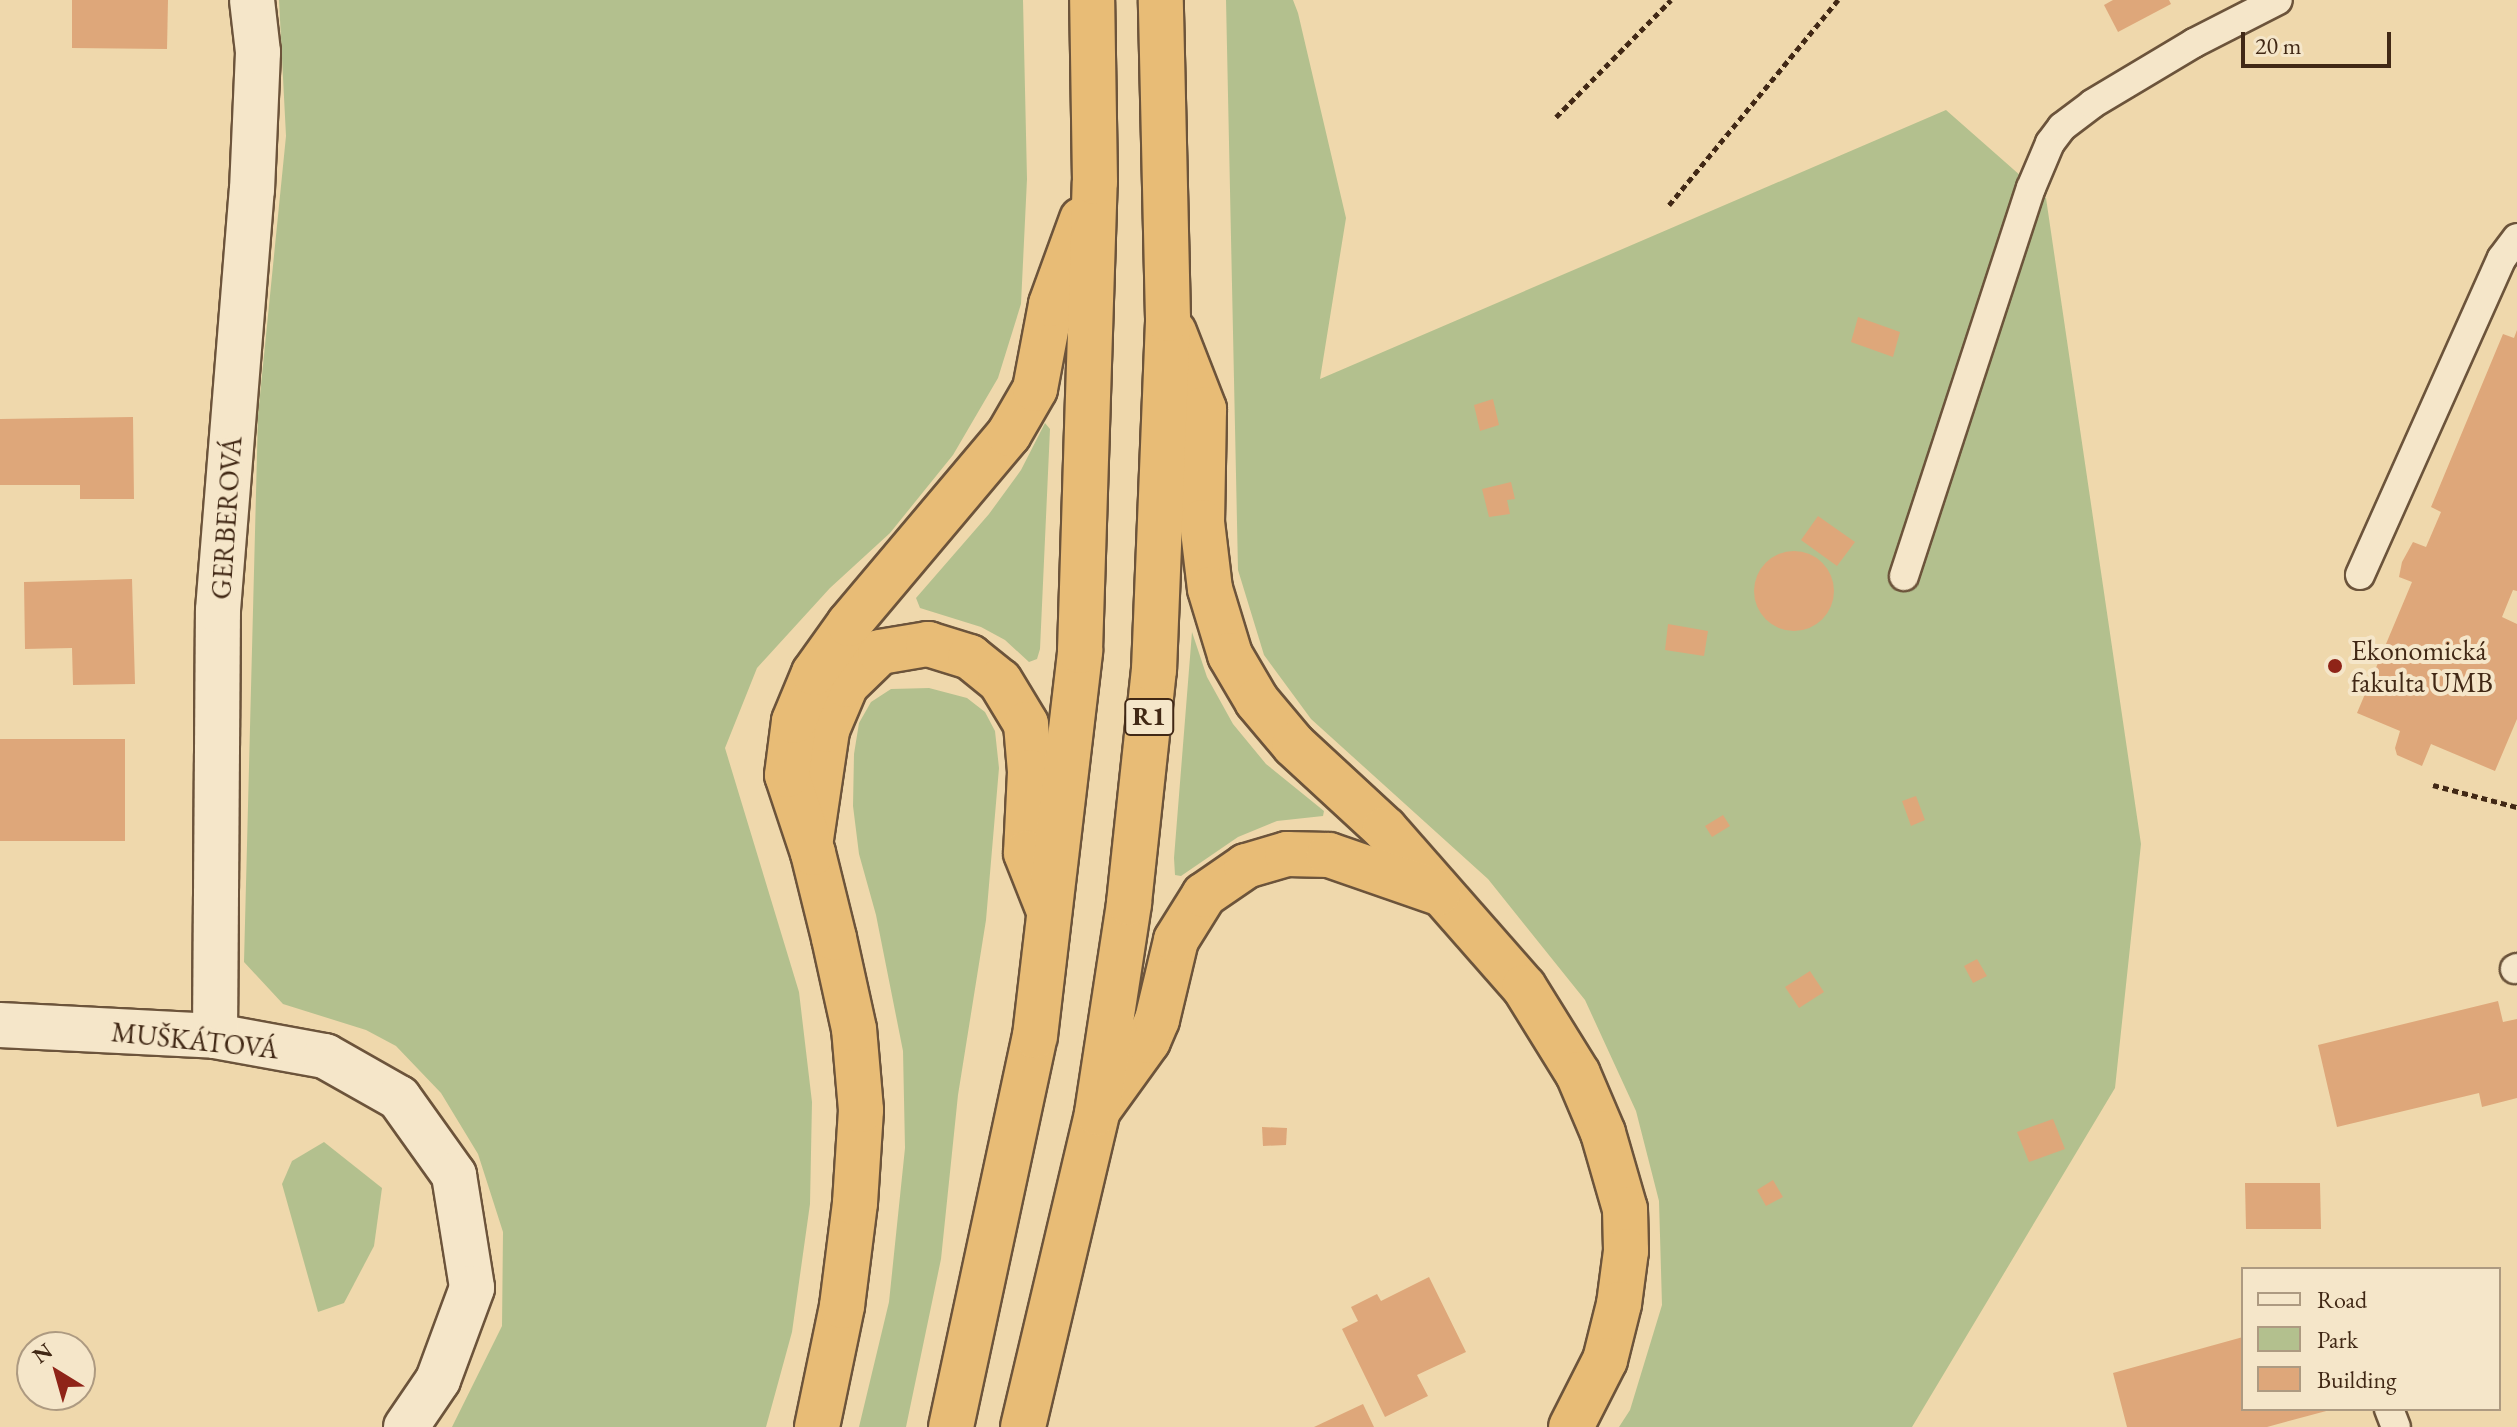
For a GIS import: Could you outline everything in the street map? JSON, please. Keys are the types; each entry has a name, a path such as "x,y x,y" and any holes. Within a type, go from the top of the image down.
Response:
{"highway":[{"path":"951,1427 1035,1036 1080,651 1095,182 1092,0"},
{"name":"R1","path":"1023,1427 1097,1113 1129,903 1154,670 1168,319 1161,0"},
{"path":"813,853 787,775 794,721 814,673 849,624 1009,434 1035,389 1051,304 1095,182"},
{"path":"1168,319 1204,409 1202,522 1210,589 1230,655 1257,701 1294,745 1385,829 1524,987 1578,1074 1617,1176 1625,1209 1626,1251 1619,1304 1605,1360 1571,1427"},
{"path":"817,1427 842,1306 855,1203 861,1110 854,1029 811,840 827,730 846,685 880,652 928,644 970,657 1000,681 1026,724 1030,772 1024,829 1026,853 1051,914"},
{"path":"1097,1113 1148,1041 1157,1020 1176,940 1204,895 1246,866 1287,854 1329,855 1442,894"}],"street":[{"name":"GERBEROVÁ","path":"215,1036 218,610 252,190 258,52 252,0"},
{"name":"MUŠKÁTOVÁ","path":"0,1025 215,1036 325,1056 399,1098 454,1175 472,1288 438,1380 406,1427"}],"lane":[{"path":"1904,576 2031,188 2050,143 2062,127 2092,104 2194,43 2278,0"},
{"path":"2360,575 2502,258 2517,238"}],"path":[{"path":"1556,117 1671,0"},
{"path":"1669,205 1838,0"},
{"path":"2433,785 2517,807"}],"green space":[{"path":"279,0 1023,0 1027,179 1021,304 998,378 953,455 890,533 830,588 757,668 725,748 799,992 812,1102 810,1204 792,1332 766,1427 452,1427 502,1326 503,1232 478,1154 441,1093 396,1046 366,1030 283,1004 244,962 258,415 286,136"},
{"path":"1226,0 1293,0 1298,13 1346,218 1320,379 1946,110 2046,198 2141,844 2115,1088 1912,1427 1619,1427 1630,1410 1662,1305 1659,1201 1636,1111 1585,1000 1488,879 1311,719 1264,655 1238,570"},
{"path":"1045,423 1050,429 1040,649 1037,659 1029,662 1005,640 981,627 920,608 916,598 989,514 1021,470"},
{"path":"1192,632 1207,677 1233,724 1266,764 1324,811 1323,816 1277,821 1238,837 1181,876 1175,875 1174,858"},
{"path":"929,688 967,698 985,712 995,731 999,768 986,920 958,1095 941,1259 906,1427 859,1427 889,1302 905,1148 903,1051 876,915 859,854 853,806 854,754 859,723 871,702 891,689"},
{"path":"324,1142 382,1188 374,1246 344,1303 318,1312 282,1184 292,1161"}],"building":[{"path":"72,0 168,0 167,49 72,48"},
{"path":"2113,0 2169,0 2171,4 2118,32 2104,5"},
{"path":"1858,317 1900,332 1893,357 1851,342"},
{"path":"2517,330 2517,591 2513,590 2502,617 2517,624 2517,719 2495,771 2431,744 2422,766 2397,755 2395,748 2400,731 2357,713 2412,582 2399,577 2402,562 2413,542 2426,547 2441,512 2431,507 2503,334 2514,338"},
{"path":"1493,399 1499,425 1480,431 1474,405"},
{"path":"133,417 134,499 80,499 80,485 0,485 0,419"},
{"path":"1511,482 1515,499 1507,500 1510,514 1489,517 1482,489"},
{"path":"1818,516 1855,542 1837,566 1801,540"},
{"path":"1794,551 1809,554 1822,563 1831,576 1834,591 1831,606 1822,619 1809,628 1794,631 1779,628 1766,619 1757,606 1754,591 1757,576 1766,563 1779,554"},
{"path":"132,579 135,684 73,685 72,648 25,649 24,582"},
{"path":"1668,624 1708,631 1704,656 1665,650"},
{"path":"0,739 125,739 125,841 0,841"},
{"path":"1916,796 1925,820 1911,826 1902,801"},
{"path":"1723,815 1730,826 1712,837 1705,826"},
{"path":"1977,959 1987,976 1973,983 1964,966"},
{"path":"1810,971 1824,992 1799,1008 1785,987"},
{"path":"2498,1001 2503,1022 2517,1019 2517,1098 2482,1107 2479,1093 2337,1127 2318,1045"},
{"path":"2053,1119 2065,1149 2029,1162 2017,1132"},
{"path":"1262,1127 1287,1128 1286,1145 1263,1146"},
{"path":"1773,1180 1783,1197 1766,1206 1757,1190"},
{"path":"2245,1183 2320,1183 2321,1229 2246,1229"},
{"path":"1429,1277 1466,1352 1417,1375 1428,1396 1385,1417 1342,1329 1358,1321 1351,1307 1377,1294 1381,1301"},
{"path":"2241,1338 2241,1411 2326,1411 2267,1427 2127,1427 2113,1373"},
{"path":"1363,1404 1374,1427 1314,1427"}],"place":[{"name":"Ekonomická fakulta UMB","path":"2335,666"}]}
